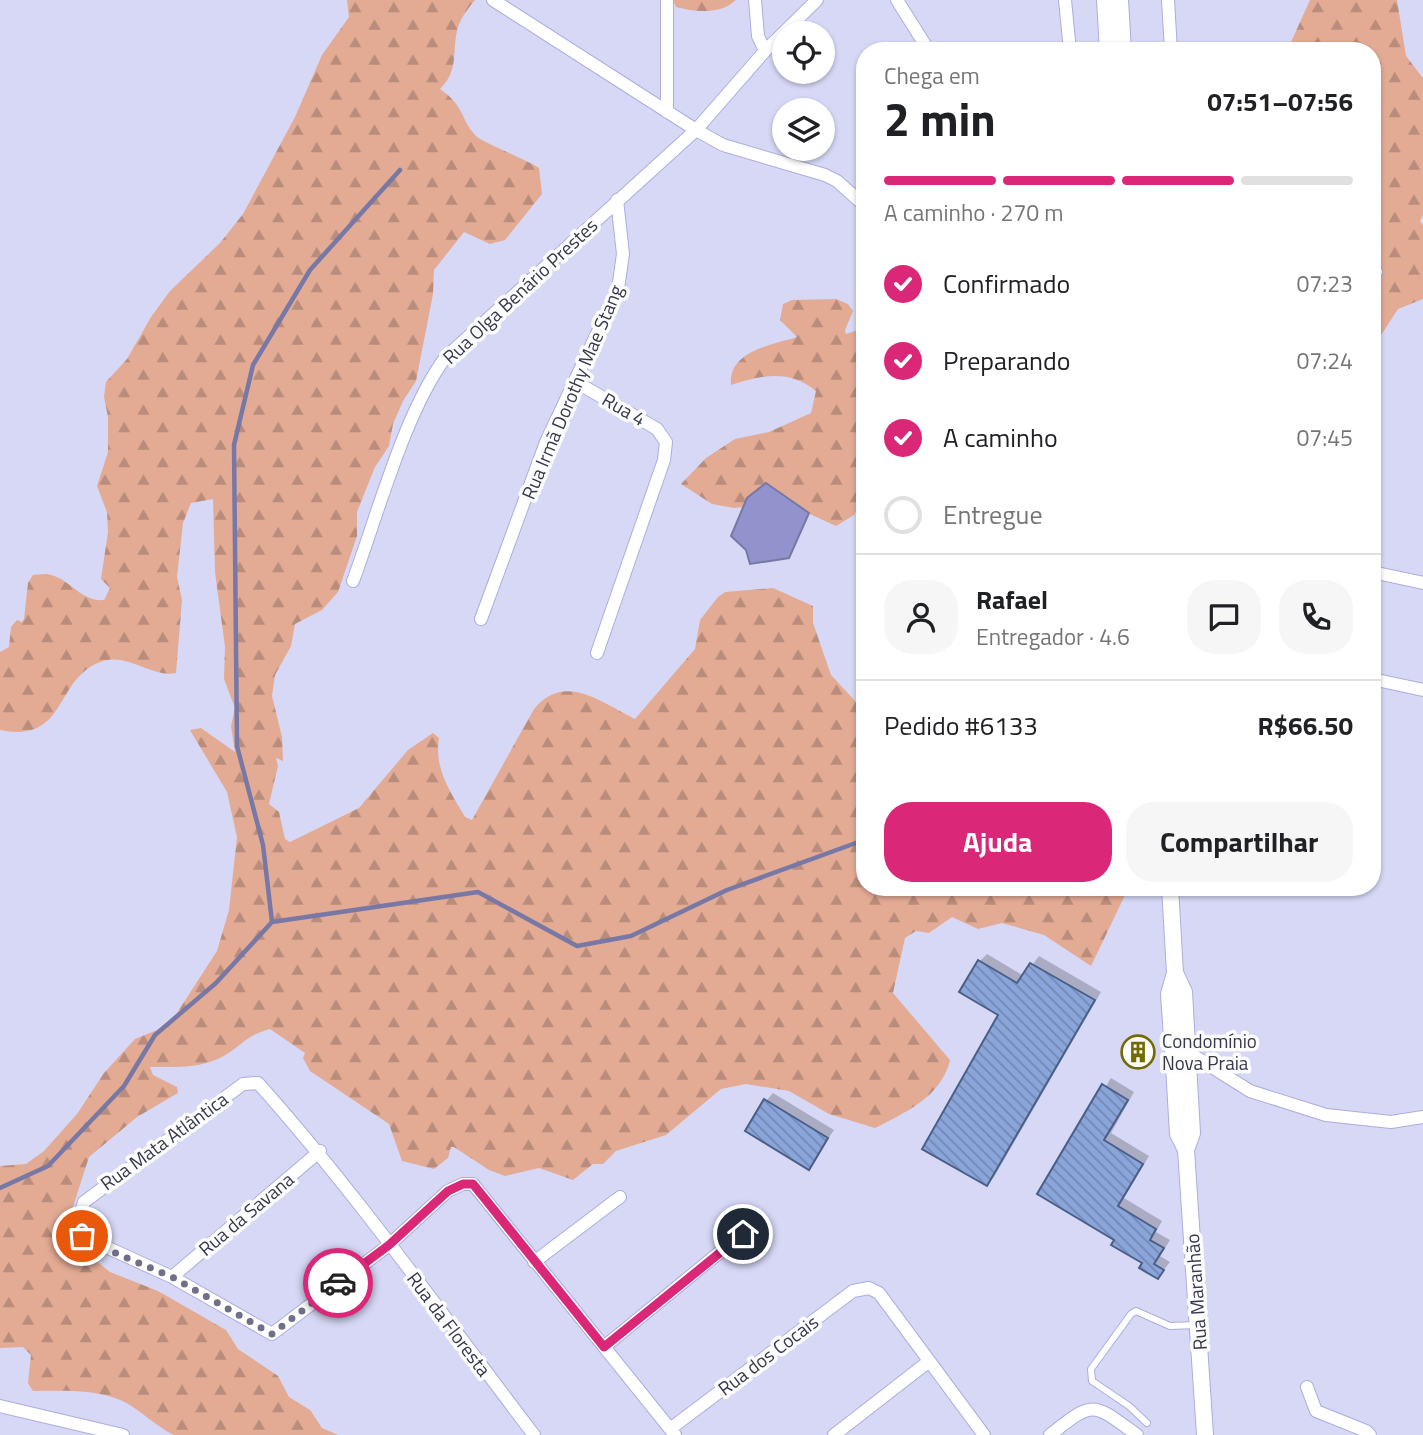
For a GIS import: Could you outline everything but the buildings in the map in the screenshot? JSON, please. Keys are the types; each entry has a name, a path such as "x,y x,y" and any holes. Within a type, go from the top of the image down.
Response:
{"street":[{"path":"493,0 723,145 825,175 837,181 856,198"},
{"path":"667,0 667,112"},
{"path":"755,0 758,36 765,51"},
{"name":"Rua Olga Benário Prestes","path":"353,581 431,377 469,332 696,130 765,51 817,0"},
{"path":"897,0 923,42"},
{"path":"1065,0 1069,42"},
{"path":"1105,0 1107,42"},
{"path":"1120,0 1122,42"},
{"path":"1168,0 1170,42"},
{"name":"Rua Irmã Dorothy Mae Stang","path":"481,619 546,442 618,289 623,271 617,200"},
{"name":"Rua 4","path":"576,382 657,429 666,442 664,460 597,653"},
{"path":"1381,574 1423,583"},
{"path":"1381,680 1423,690"},
{"name":"Rua Maranhão","path":"1171,896 1175,973 1184,992 1183,1061 1192,1133 1186,1150 1205,1435"},
{"path":"1183,1061 1250,1091 1326,1115 1391,1122 1423,1117"},
{"name":"Rua da Floresta","path":"258,1083 320,1152 534,1435"},
{"name":"Rua Mata Atlântica","path":"172,1277 94,1244 82,1236 78,1227 79,1214 92,1194 243,1084 258,1083"},
{"name":"Rua da Savana","path":"172,1277 320,1152"},
{"path":"172,1277 272,1334 389,1245 448,1191 463,1184 473,1184 673,1432"},
{"path":"534,1262 620,1197"},
{"path":"604,1347 743,1234"},
{"name":"Rua dos Cocais","path":"673,1432 853,1291 869,1288 879,1293 928,1362"},
{"path":"834,1435 928,1362 984,1435"},
{"path":"1307,1387 1316,1410 1370,1435"},
{"path":"0,1406 123,1435"},
{"path":"1050,1435 1079,1412 1090,1408 1106,1412 1137,1435"}],"lane":[{"path":"1147,1423 1129,1406 1092,1381 1091,1369 1131,1314 1136,1311 1170,1326 1198,1325"}],"green space":[{"path":"347,0 475,0 459,26 452,71 440,89 454,101 476,136 539,168 542,194 505,240 490,244 464,232 434,270 433,294 416,381 403,401 393,424 389,446 375,467 357,512 357,536 338,592 322,610 295,624 291,646 275,675 272,696 282,737 283,761 276,758 278,766 269,804 279,812 285,839 290,842 359,808 408,750 433,733 439,738 439,760 445,779 465,817 472,820 534,709 546,698 570,691 583,694 635,719 695,649 700,620 718,597 725,592 773,588 813,606 813,623 831,675 856,702 856,896 1125,896 1091,966 1044,935 1002,923 978,929 952,917 929,933 916,931 905,938 893,993 950,1060 946,1073 931,1093 910,1109 875,1128 829,1114 789,1091 746,1084 721,1089 666,1135 616,1151 603,1164 593,1164 573,1180 539,1168 505,1176 489,1170 454,1147 451,1147 448,1158 434,1169 402,1161 389,1124 310,1071 303,1058 305,1053 270,1029 209,1062 190,1066 150,1067 153,1075 177,1087 178,1093 137,1117 89,1157 71,1213 74,1233 82,1250 110,1272 158,1291 226,1330 238,1349 278,1376 289,1397 310,1410 322,1428 338,1435 174,1435 126,1403 110,1396 77,1391 33,1391 28,1383 31,1355 23,1347 0,1348 0,1166 26,1164 44,1151 77,1114 104,1073 135,1039 162,1028 177,1013 217,951 229,910 237,837 227,792 190,730 201,728 235,752 231,726 235,708 224,679 225,647 215,572 213,499 191,503 183,523 177,577 182,600 176,673 158,672 122,660 103,661 87,669 76,680 50,719 38,727 22,732 0,730 0,652 9,647 11,627 17,620 22,622 24,619 28,583 33,575 51,575 89,598 104,600 110,588 101,579 108,532 107,512 97,486 108,452 108,417 104,397 106,382 127,359 151,317 170,291 220,243 243,214 295,117 322,55 349,17"},
{"path":"673,0 736,0 723,8 707,11 676,7"},
{"path":"1310,0 1397,0 1406,56 1423,78 1423,215 1420,221 1423,225 1423,299 1398,309 1381,335 1381,42 1291,42"},
{"path":"836,299 848,304 853,311 845,330 846,334 856,331 856,511 854,515 836,526 786,503 734,508 712,504 681,484 706,458 735,439 769,432 811,413 816,391 796,379 775,376 731,385 732,374 744,357 764,347 797,337 780,320 783,304 792,300"}],"water":[{"path":"766,483 809,513 789,558 750,564 746,550 731,536 747,498"}],"waterway":[{"path":"0,1188 48,1166 124,1086 155,1035 216,983 272,922 263,845 237,746 234,445 253,365 310,270 400,170"},
{"path":"272,922 478,892 577,946 631,936 727,890 856,843"}],"way so far":[{"path":"82,1236 94,1244 172,1277 258,1323 272,1334 338,1283"}],"place":[{"name":"Condomínio Nova Praia","path":"1138,1052"}],"route":[{"path":"338,1283 389,1245 448,1191 463,1184 473,1184 604,1347 743,1234"}]}
